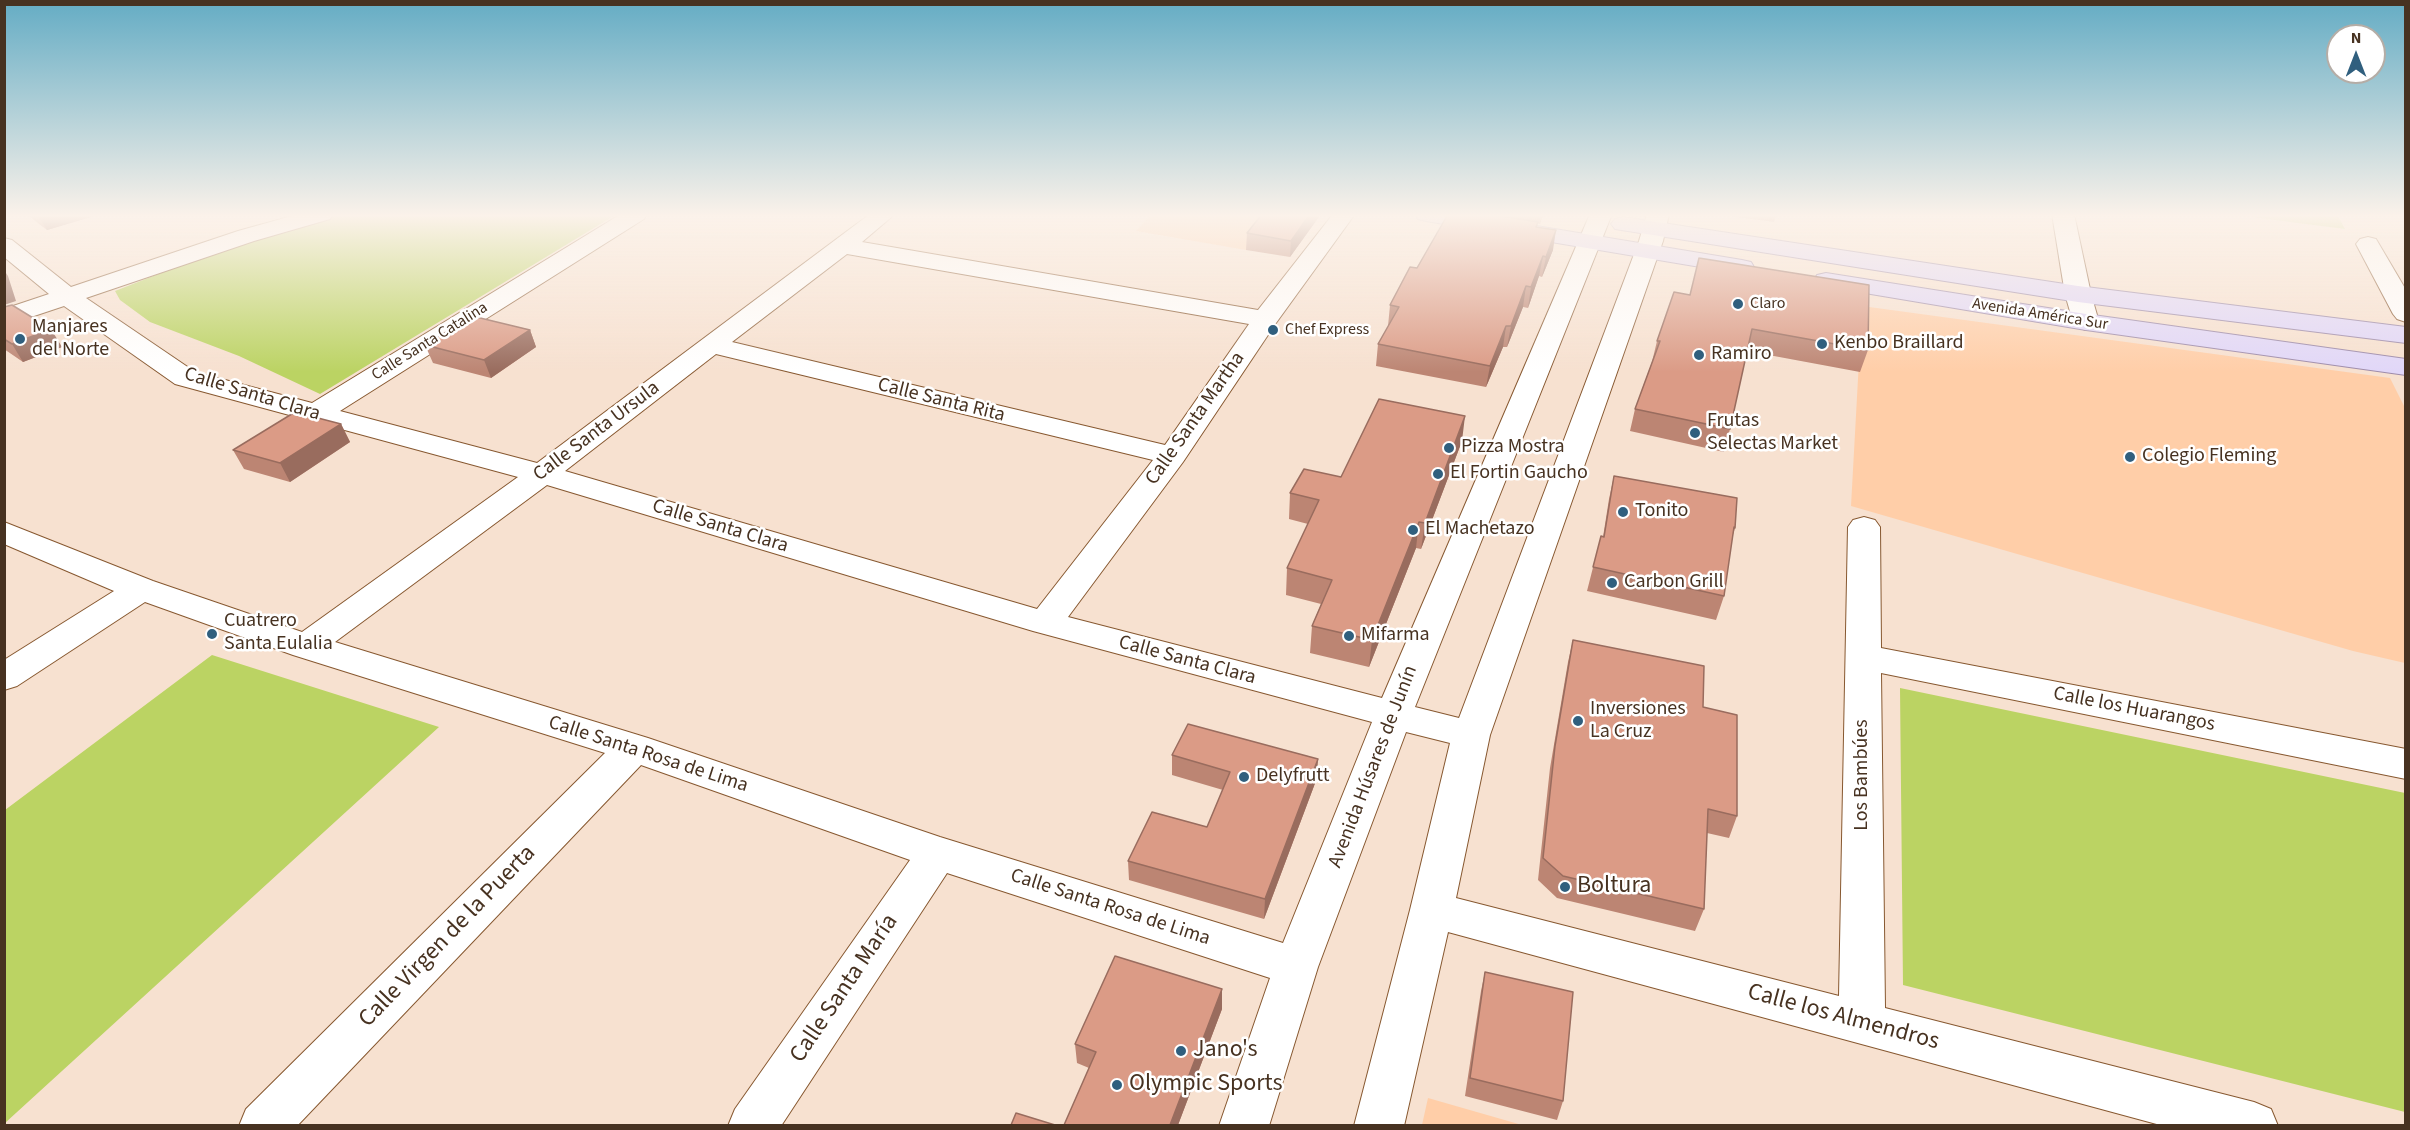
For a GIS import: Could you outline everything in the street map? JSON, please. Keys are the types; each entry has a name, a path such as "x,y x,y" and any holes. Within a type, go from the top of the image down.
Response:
{"main road":[{"name":"Avenida América Sur","path":"1753,267 1762,270"},
{"name":"Avenida América Sur","path":"1891,267 2078,294 2406,335"},
{"name":"Avenida América Sur","path":"1797,276 2086,322 2406,367"}],"street":[{"name":"Calle Santa Clara","path":"31,267 69,298 185,378 542,474 1045,623 1471,735"},
{"path":"4,318 158,267"},
{"name":"Calle Santa Catalina","path":"315,414 551,267"},
{"name":"Calle Santa Ursula","path":"306,646 542,474 816,267"},
{"path":"963,267 1264,319"},
{"name":"Calle Santa Martha","path":"1045,623 1172,456 1264,319 1304,267"},
{"name":"Avenida Húsares de Junín","path":"1244,1125 1296,967 1393,716 1573,267"},
{"path":"1379,1125 1432,910 1471,735 1640,267"},
{"path":"2073,267 2086,322"},
{"path":"2380,267 2406,314"},
{"name":"Calle Santa Rita","path":"710,345 1172,456"},
{"name":"Los Bambúes","path":"1862,1023 1864,527"},
{"name":"Calle Santa Rosa de Lima","path":"4,532 141,589 306,646 634,748 938,853 1296,967"},
{"path":"4,677 141,589"},
{"name":"Calle los Huarangos","path":"1863,657 2406,764"},
{"name":"Calle Virgen de la Puerta","path":"263,1125 634,748"},
{"name":"Calle Santa María","path":"752,1125 938,853"},
{"name":"Calle los Almendros","path":"1432,910 2254,1125"}],"shaded area":[{"name":"Colegio Fleming","path":"1862,306 2390,378 2405,408 2405,663 2353,651 1851,506"},
{"path":"1428,1098 1522,1125 1422,1125"}],"green space":[{"path":"177,267 530,267 320,394 239,356 150,322 120,300 115,291"},
{"path":"212,655 439,727 5,1123 5,810"},
{"path":"1900,688 2405,793 2405,1112 1903,985"}],"building":[{"path":"1410,267 1539,267 1531,287 1526,286 1511,326 1506,326 1490,366 1378,344 1399,307 1390,305"},
{"path":"1697,267 1754,267 1869,285 1868,350 1752,329 1730,429 1635,409 1660,341 1657,341 1674,292 1690,295"},
{"path":"12,305 51,329 12,344 4,339 4,307"},
{"path":"472,316 530,330 484,360 425,345"},
{"path":"1379,399 1465,416 1425,523 1419,522 1372,640 1312,626 1332,580 1287,568 1319,500 1290,493 1304,469 1341,477"},
{"path":"295,412 341,424 280,463 233,450"},
{"path":"1614,476 1737,498 1735,528 1724,596 1593,567 1601,536 1604,537"},
{"path":"1573,640 1704,666 1703,707 1737,715 1737,816 1708,809 1704,909 1563,876 1543,858 1555,746"},
{"path":"1188,724 1318,759 1265,899 1128,861 1152,812 1207,827 1230,772 1172,755"},
{"path":"1115,956 1222,989 1170,1125 1064,1125 1096,1052 1075,1044"},
{"path":"1485,972 1573,992 1563,1101 1470,1078"},
{"path":"1016,1113 1055,1125 1011,1125"}],"place":[{"name":"Claro","path":"1738,304"},
{"name":"Chef Express","path":"1273,330"},
{"name":"Manjares del Norte","path":"20,339"},
{"name":"Kenbo Braillard","path":"1822,344"},
{"name":"Ramiro","path":"1699,355"},
{"name":"Frutas Selectas Market","path":"1695,433"},
{"name":"Pizza Mostra","path":"1449,448"},
{"name":"Colegio Fleming","path":"2130,457"},
{"name":"El Fortin Gaucho","path":"1438,474"},
{"name":"Tonito","path":"1623,512"},
{"name":"El Machetazo","path":"1413,530"},
{"name":"Carbon Grill","path":"1612,583"},
{"name":"Cuatrero Santa Eulalia","path":"212,634"},
{"name":"Mifarma","path":"1349,636"},
{"name":"Inversiones La Cruz","path":"1578,721"},
{"name":"Delyfrutt","path":"1244,777"},
{"name":"Boltura","path":"1565,887"},
{"name":"Jano's","path":"1181,1051"},
{"name":"Olympic Sports","path":"1117,1085"}]}
